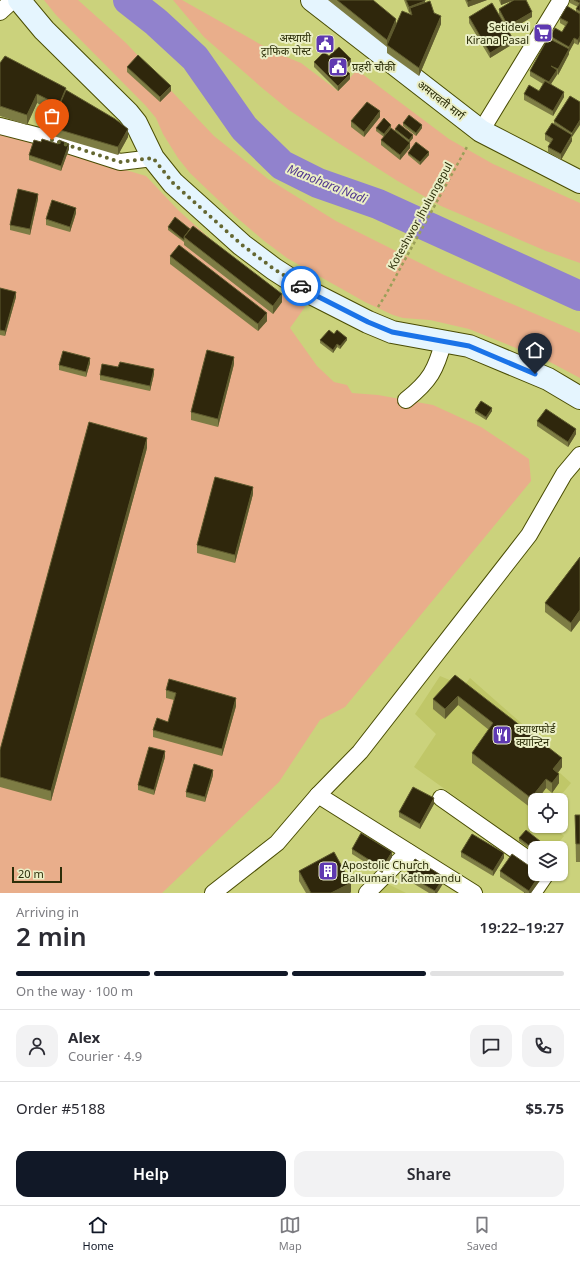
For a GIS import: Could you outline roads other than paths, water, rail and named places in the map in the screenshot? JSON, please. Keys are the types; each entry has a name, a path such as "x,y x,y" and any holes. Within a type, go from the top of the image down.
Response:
{"main road":[{"path":"19,0 44,30 128,113 136,123 153,158 173,183 242,245 274,269 313,294 368,322 392,332 444,340 469,346 541,376 580,398"},
{"name":"अमरावती मार्ग","path":"312,0 475,138 580,182"}],"street":[{"path":"0,12 13,0"},
{"path":"475,138 561,0"},
{"path":"0,126 39,136 120,162 153,158"},
{"path":"406,400 420,390 432,375 444,340"},
{"path":"213,893 277,843 318,795 360,752 529,535 564,474 580,455"},
{"path":"318,795 474,893"},
{"path":"440,798 528,859"},
{"path":"371,890 408,852"},
{"path":"533,893 541,881"}],"waterway":[{"name":"Manohara Nadi","path":"128,0 156,22 195,58 244,128 282,165 318,183 378,204 580,296"}],"place":[{"name":"Setidevi Kirana Pasal","path":"543,33"},
{"name":"अस्थायी ट्राफिक पोस्ट","path":"325,44"},
{"name":"प्रहरी चौकी","path":"338,67"},
{"name":"क्याथफोर्ड क्यान्टिन","path":"502,735"},
{"name":"Apostolic Church Balkumari, Kathmandu","path":"328,871"}]}
